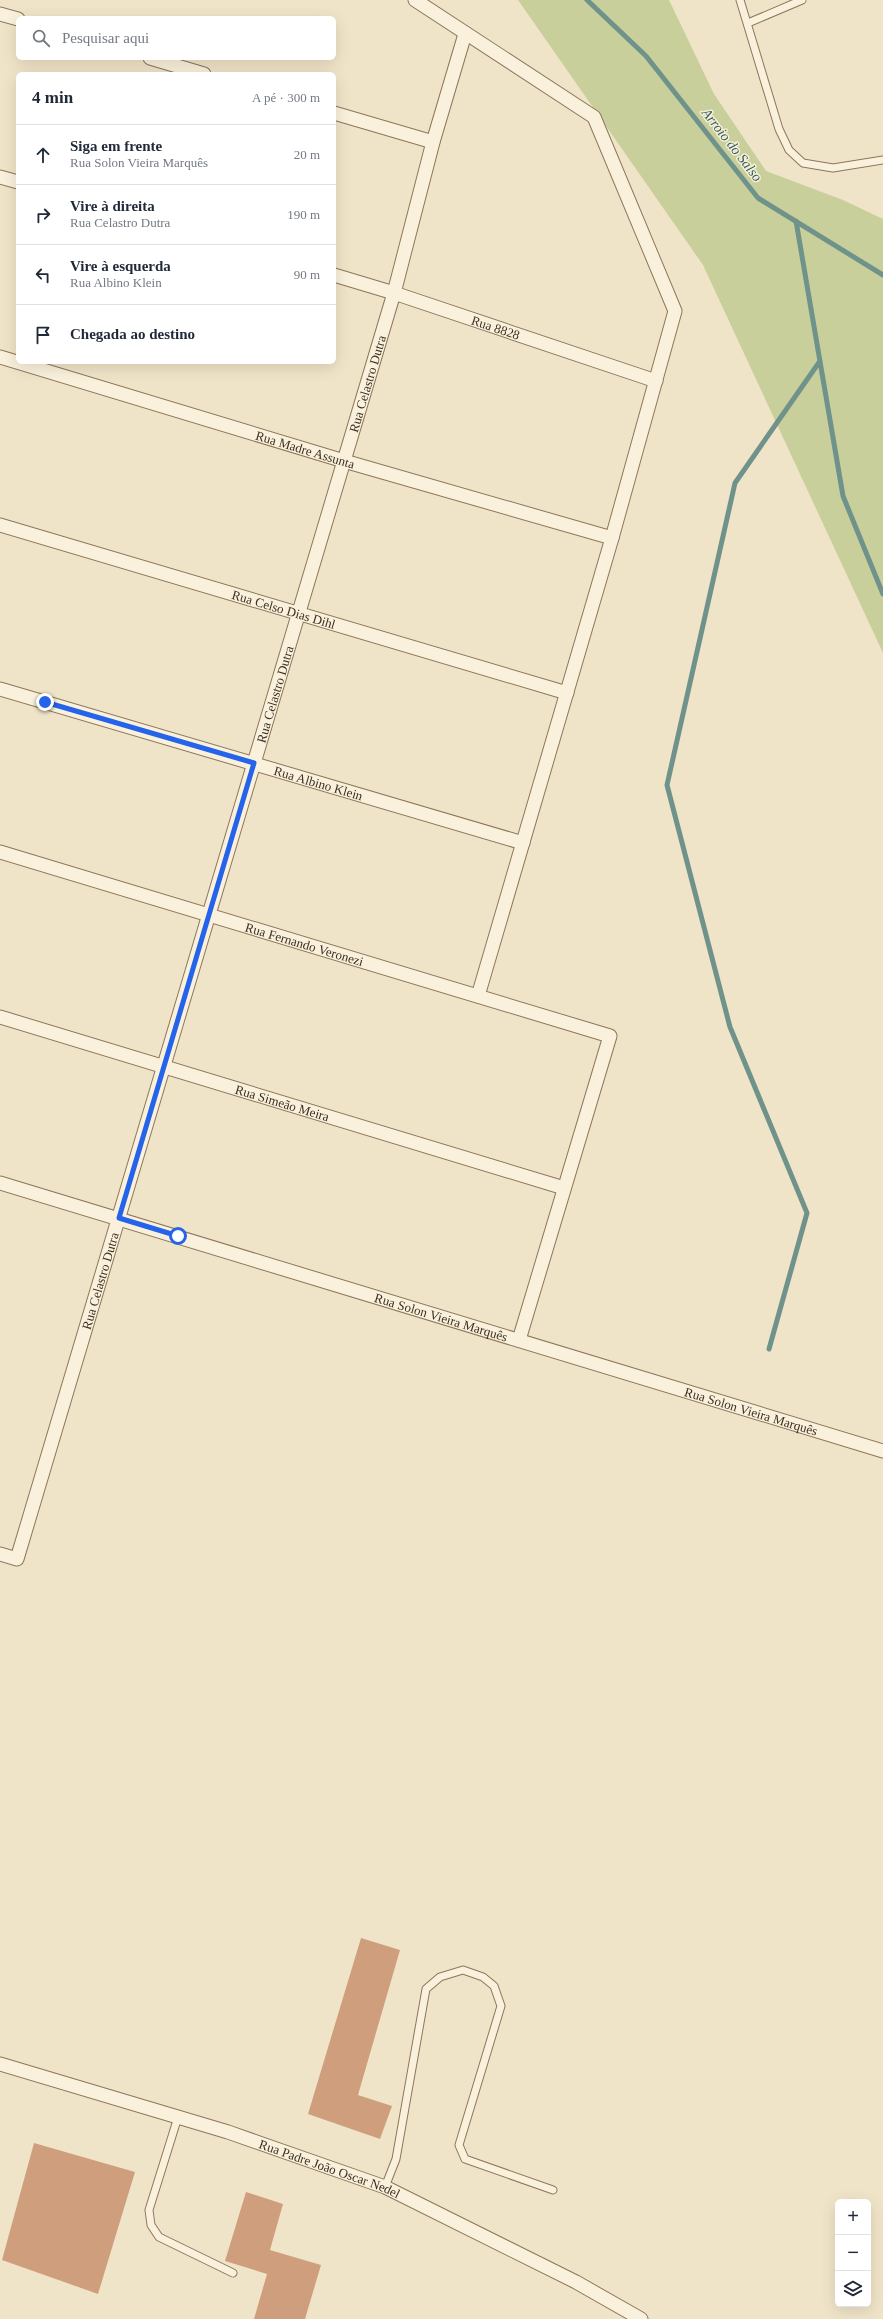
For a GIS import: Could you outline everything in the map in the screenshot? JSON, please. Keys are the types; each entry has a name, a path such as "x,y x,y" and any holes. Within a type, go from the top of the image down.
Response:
{"street":[{"path":"415,0 594,117 675,311 612,538 478,996"},
{"path":"0,14 16,18"},
{"name":"Rua Celastro Dutra","path":"0,1554 17,1559 394,293 433,142 465,34"},
{"path":"157,60 197,72"},
{"path":"336,114 433,142"},
{"path":"0,177 16,181"},
{"name":"Rua 8828","path":"336,276 394,293 656,381"},
{"name":"Rua Madre Assunta","path":"0,357 16,362"},
{"name":"Rua Madre Assunta","path":"23,364 344,461 612,538"},
{"name":"Rua Celso Dias Dihl","path":"0,525 567,693"},
{"name":"Rua Albino Klein","path":"0,689 523,843"},
{"name":"Rua Fernando Veronezi","path":"0,852 610,1036 564,1188"},
{"name":"Rua Simeão Meira","path":"0,1017 165,1065 564,1188"},
{"name":"Rua Solon Vieira Marquês","path":"0,1183 883,1451"},
{"path":"519,1340 564,1188"},
{"name":"Rua Padre João Oscar Nedel","path":"0,2064 228,2132 386,2187 576,2282 641,2319"}],"lane":[{"path":"740,0 779,129 790,150 803,163 832,168 883,160"},
{"path":"748,23 802,0"},
{"path":"386,2187 396,2159 426,1989 440,1977 463,1970 483,1977 494,1986 501,2006 459,2146 461,2152 465,2159 553,2190"},
{"path":"178,2117 149,2210 151,2225 159,2237 233,2273"}],"green space":[{"path":"518,0 669,0 714,94 766,171 843,200 883,219 883,653 703,265"}],"building":[{"path":"361,1938 400,1950 358,2095 392,2106 380,2139 308,2114"},
{"path":"34,2143 135,2172 98,2294 2,2260"},
{"path":"246,2192 283,2204 270,2250 321,2265 305,2319 254,2319 267,2274 225,2261"}],"waterway":[{"name":"Arroio do Salso","path":"587,0 646,56 758,198 883,275"},
{"path":"796,221 843,496 883,594"},
{"path":"769,1349 807,1213 730,1027 667,785 735,483 820,361"}],"route":[{"path":"45,702 254,763 119,1218 178,1236"}]}
